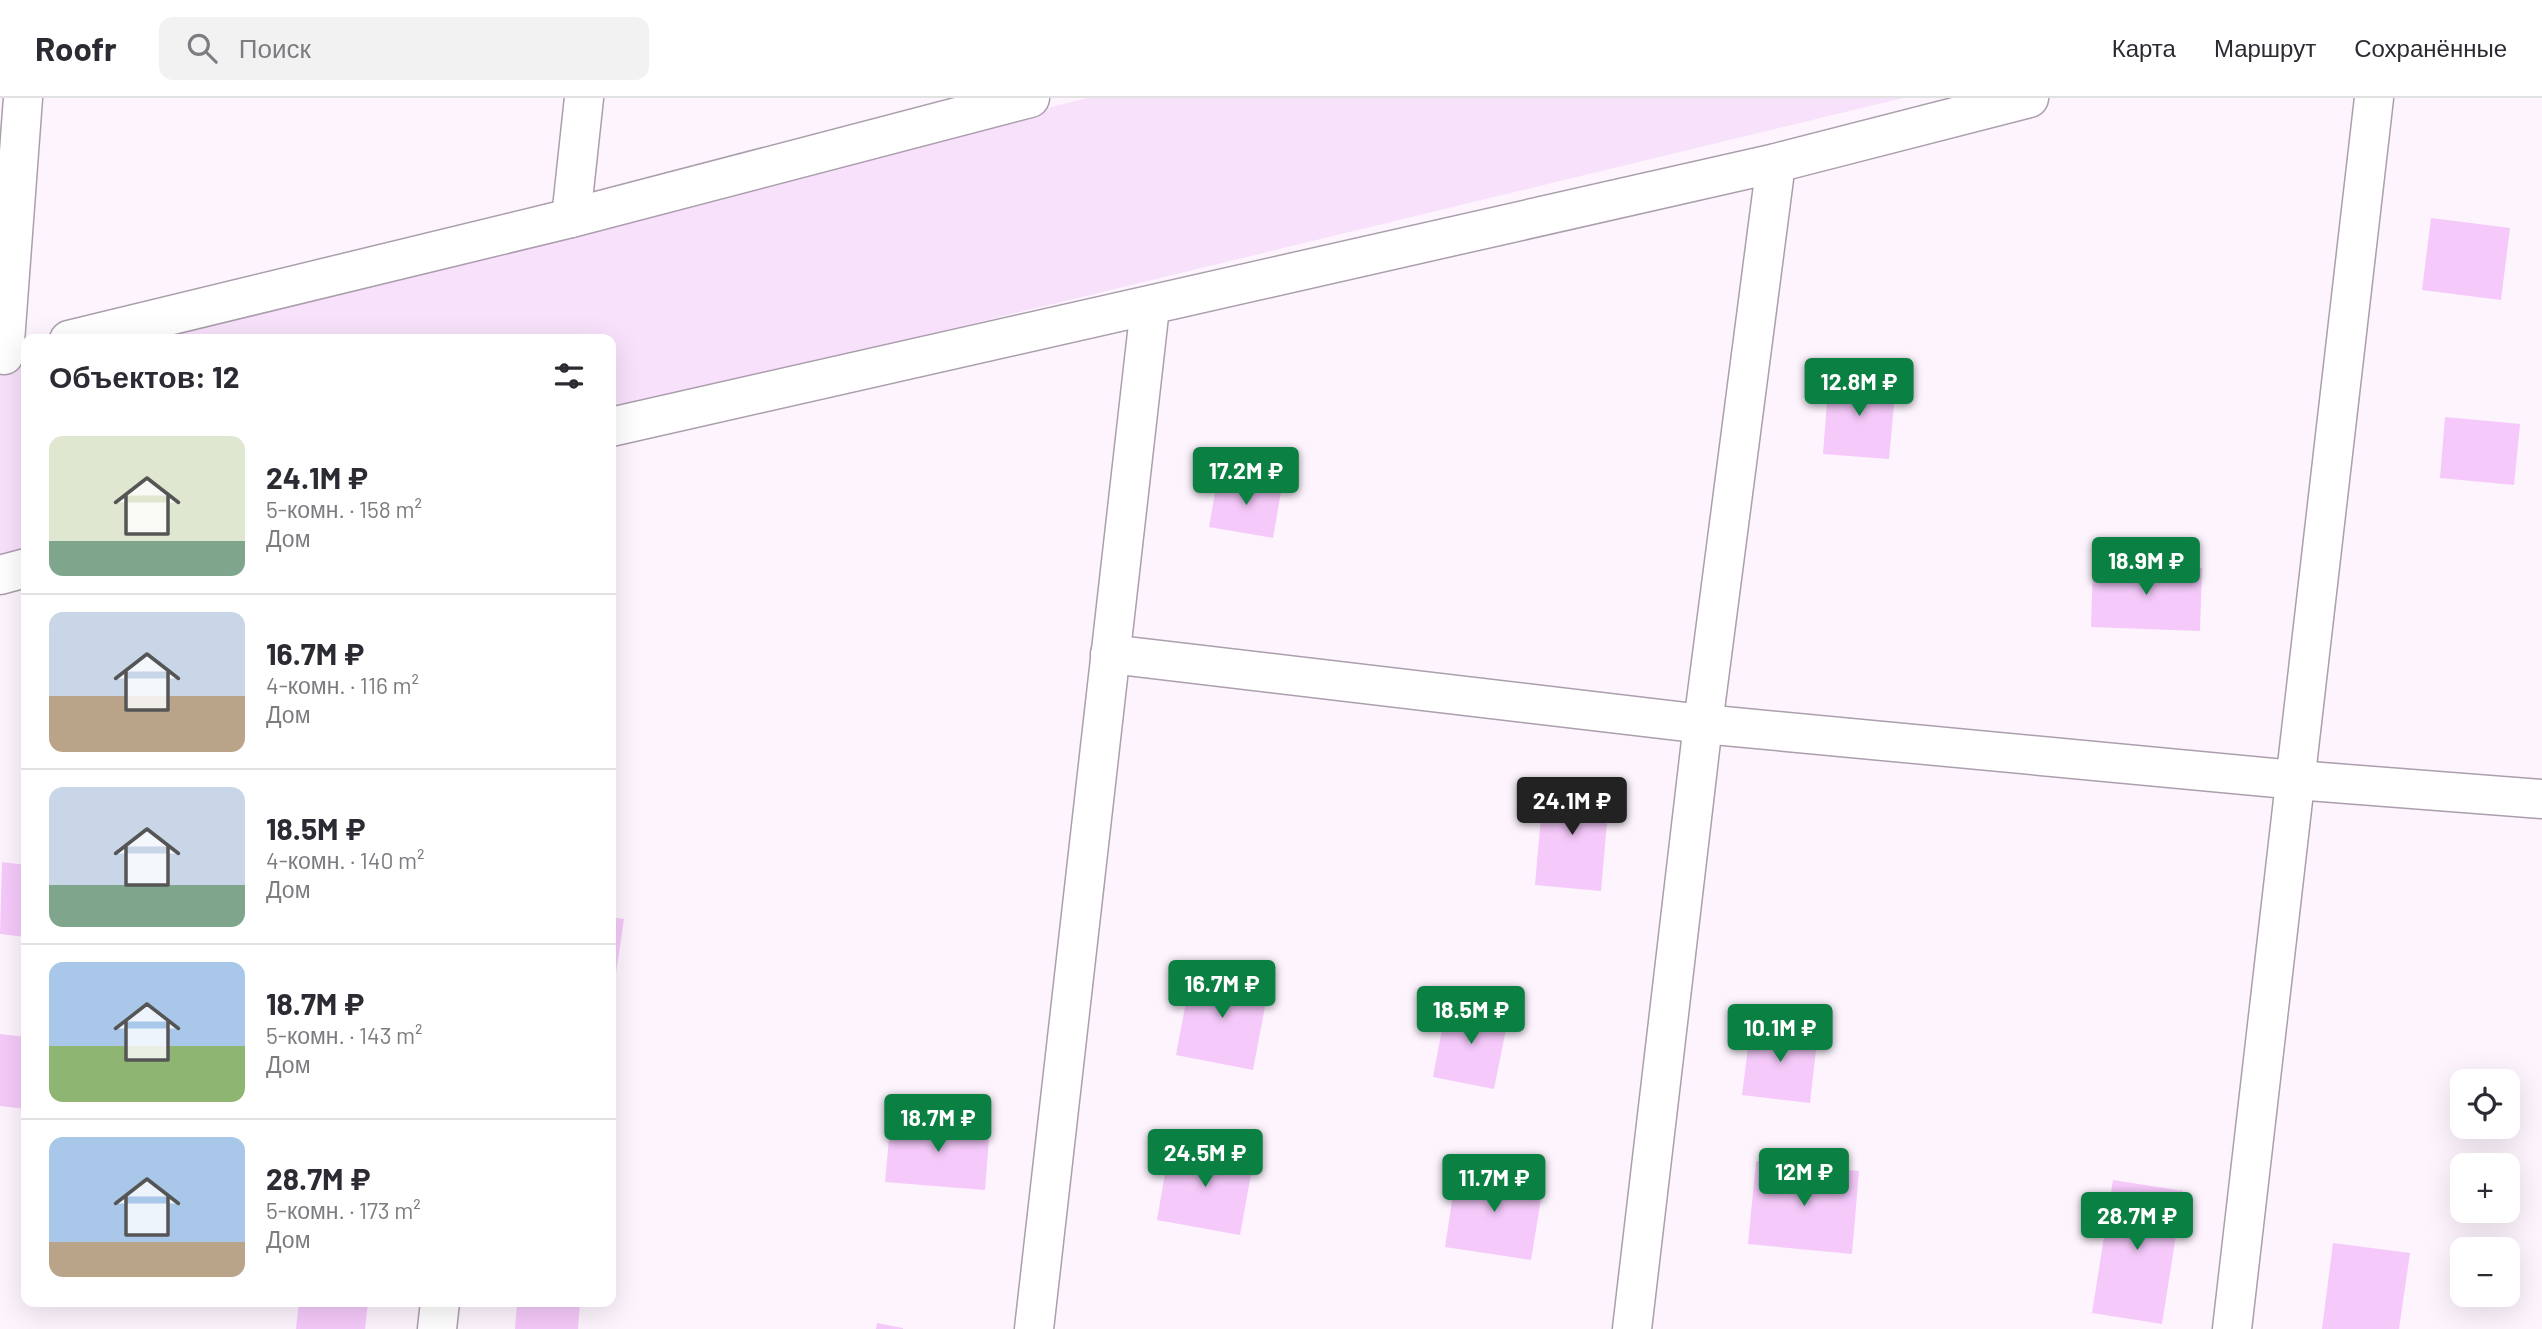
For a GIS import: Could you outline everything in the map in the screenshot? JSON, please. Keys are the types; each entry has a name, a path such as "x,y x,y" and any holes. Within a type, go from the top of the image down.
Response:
{"lane":[{"path":"10,354 23,98"},
{"path":"571,218 584,98"},
{"path":"94,334 571,218 1030,98"},
{"path":"616,426 1776,163 2029,98"},
{"path":"2232,1329 2374,98"},
{"path":"1632,1329 1703,724 1776,163"},
{"path":"1034,1329 1150,307"},
{"path":"0,575 21,569"},
{"path":"1110,654 1703,724 2296,780 2542,799"},
{"path":"437,1329 439,1307"}],"shaded area":[{"path":"1087,98 1903,98 616,410 616,334 151,334"},
{"path":"21,366 21,554 0,559 0,372"}],"building":[{"path":"2431,218 2510,228 2501,300 2422,290"},
{"path":"1829,377 1896,382 1889,459 1823,454"},
{"path":"2445,417 2520,424 2514,485 2440,478"},
{"path":"1218,476 1282,486 1273,538 1209,527"},
{"path":"2093,564 2202,568 2200,631 2091,627"},
{"path":"1544,782 1610,788 1601,891 1535,885"},
{"path":"2,862 21,864 21,936 0,934"},
{"path":"616,918 624,919 616,973"},
{"path":"1192,970 1269,985 1253,1070 1176,1055"},
{"path":"1447,1003 1509,1014 1494,1089 1433,1077"},
{"path":"1751,1024 1818,1032 1810,1103 1742,1095"},
{"path":"0,1034 21,1036 21,1108 0,1106"},
{"path":"891,1117 990,1125 985,1190 885,1182"},
{"path":"1170,1144 1254,1158 1240,1235 1157,1220"},
{"path":"1756,1161 1859,1171 1852,1254 1748,1244"},
{"path":"1457,1168 1544,1181 1531,1260 1445,1247"},
{"path":"2113,1180 2183,1191 2162,1324 2092,1313"},
{"path":"2333,1243 2410,1253 2399,1329 2322,1329"},
{"path":"298,1307 367,1307 365,1329 296,1329"},
{"path":"517,1307 580,1307 578,1329 515,1329"},
{"path":"877,1323 903,1328 903,1329 876,1329"}]}
